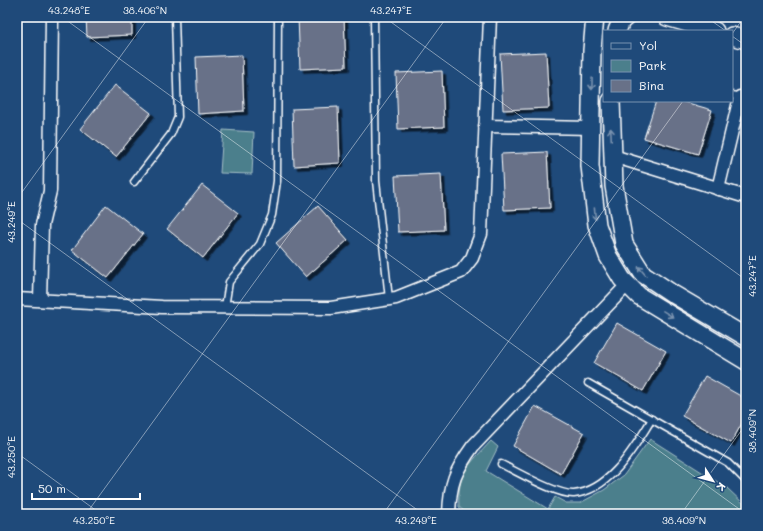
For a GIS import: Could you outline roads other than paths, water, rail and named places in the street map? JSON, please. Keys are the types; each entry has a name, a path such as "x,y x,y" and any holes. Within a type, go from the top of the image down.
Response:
{"street":[{"path":"40,300 42,224 50,191 52,17"},
{"path":"17,299 162,307 331,308 396,298 461,272 472,258 481,234 490,17"},
{"path":"596,17 592,50 590,166 597,225 608,256 622,279 639,296 746,361"},
{"path":"617,30 621,21 626,17"},
{"path":"668,17 712,30"},
{"path":"733,36 746,40"},
{"path":"718,189 739,97"},
{"path":"610,102 614,186 624,244 643,274 673,294 746,337"},
{"path":"485,126 591,128"},
{"path":"612,156 746,197"},
{"path":"449,514 450,491 458,466 473,446 628,284"}],"lane":[{"path":"134,182 171,134 178,117 175,17"},
{"path":"225,307 229,282 260,244 272,215 277,181 278,17"},
{"path":"374,17 376,181 389,299"},
{"path":"588,383 728,463 746,481"},
{"path":"501,464 555,490 574,494 594,488 615,472 629,455 652,419"}]}
